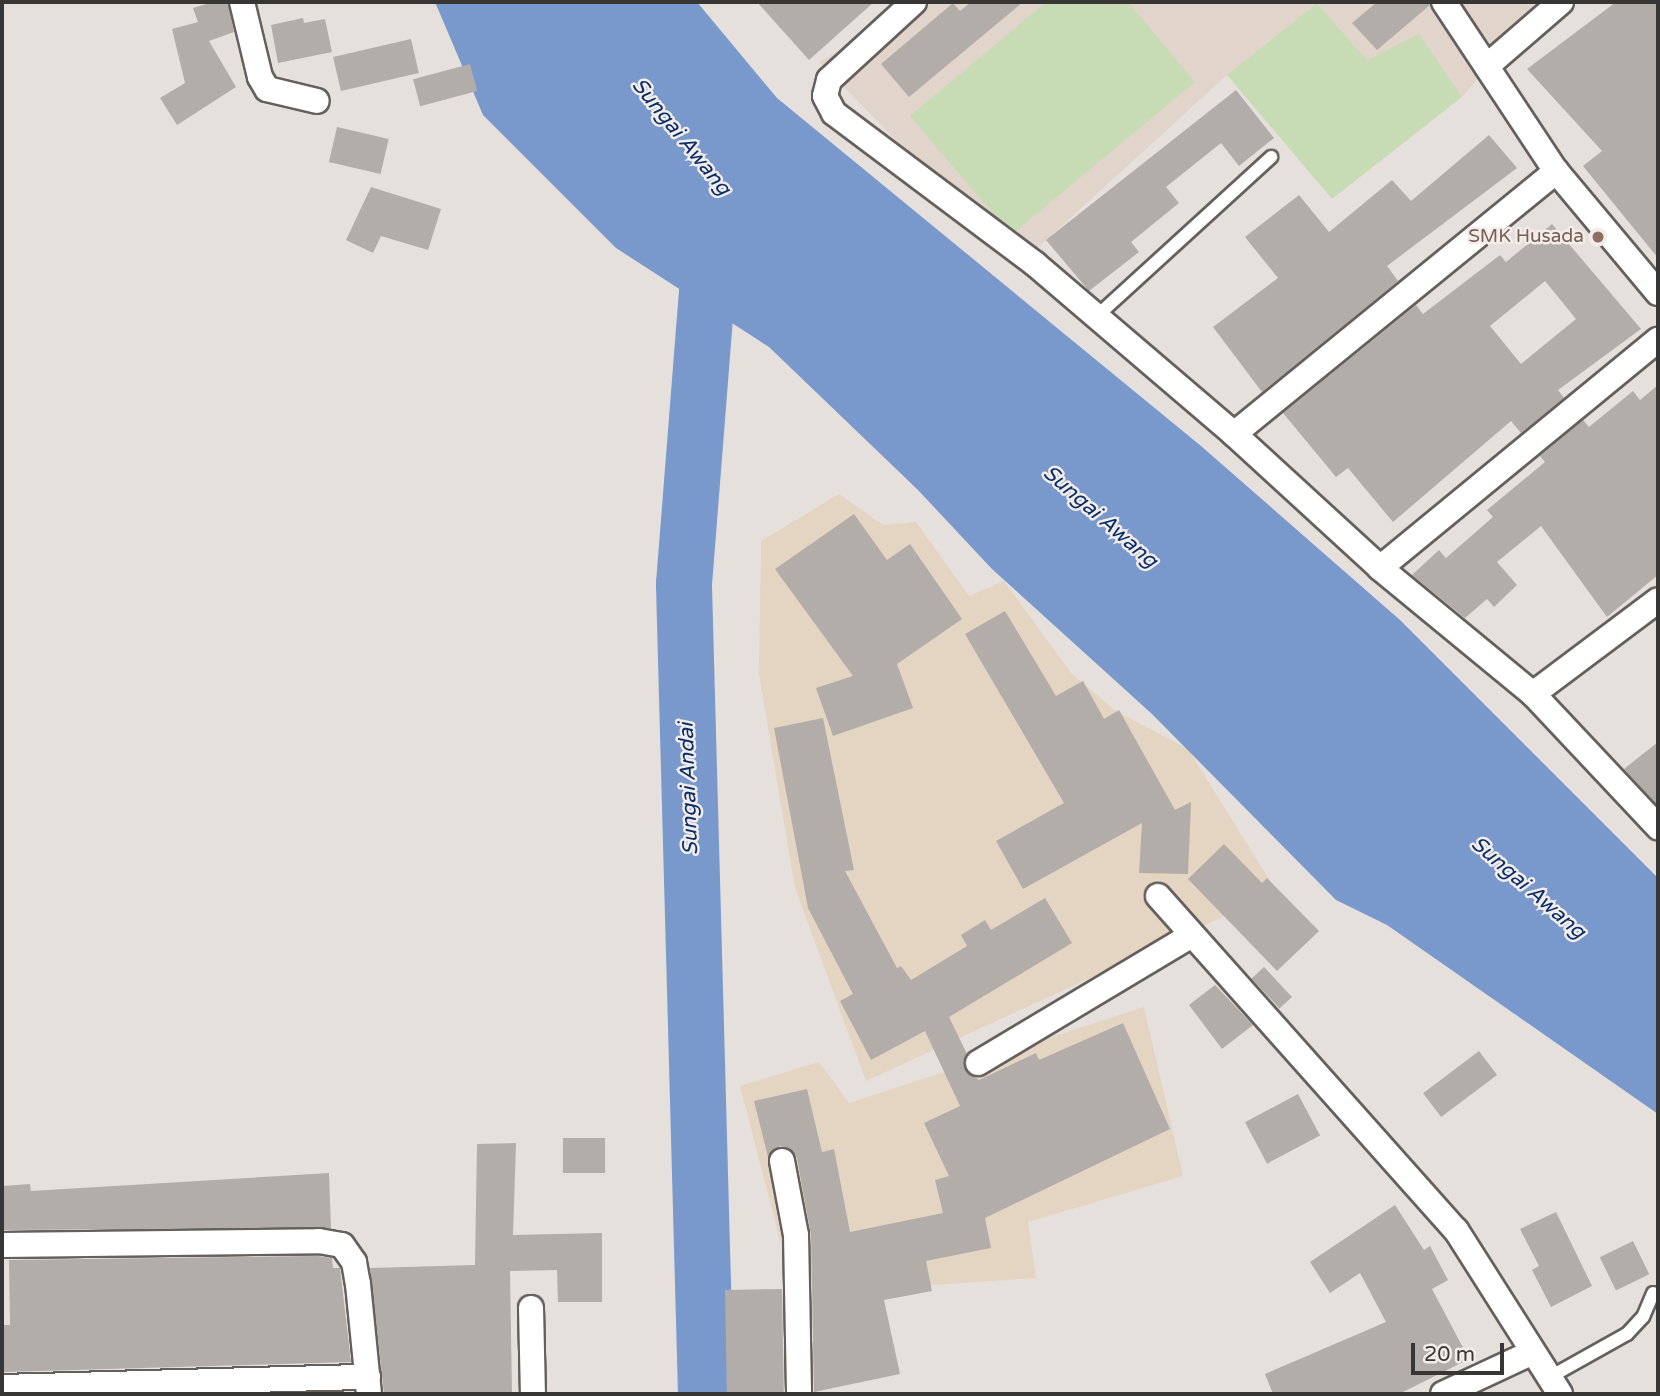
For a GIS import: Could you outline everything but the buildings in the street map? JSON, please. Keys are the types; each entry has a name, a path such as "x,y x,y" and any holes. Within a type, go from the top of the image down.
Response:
{"street":[{"path":"242,2 260,77 267,89 317,102"},
{"path":"914,2 829,80 824,90 827,103 843,121 1035,264 1234,434 1380,568 1534,694 1658,827"},
{"path":"1444,2 1556,171 1658,293"},
{"path":"1487,66 1561,2"},
{"path":"1234,434 1556,171"},
{"path":"1380,568 1658,340"},
{"path":"1534,694 1658,600"},
{"path":"1158,895 1456,1230 1555,1386"},
{"path":"978,1063 1192,935"},
{"path":"782,1161 796,1235 799,1394"},
{"path":"2,1245 319,1241 349,1251 358,1284 368,1386 2,1387"},
{"path":"531,1308 533,1394"},
{"path":"1443,1394 1533,1352"}],"lane":[{"path":"1097,316 1271,157"},
{"path":"1555,1386 1627,1334 1643,1317 1653,1293"}],"shaded area":[{"path":"895,2 1545,2 1462,97 1419,35 1367,60 1317,3 1227,75 1019,265 819,62 844,48"},
{"path":"839,494 883,525 916,522 969,596 1004,581 1072,674 1116,711 1188,749 1277,892 866,1081 795,888 759,674 761,541"},
{"path":"1144,1007 1183,1176 1028,1222 1036,1278 794,1294 740,1086 819,1062 849,1103"}],"green space":[{"path":"1046,2 1128,2 1195,82 1011,235 910,116"},
{"path":"1317,3 1367,60 1419,34 1462,97 1332,199 1227,75"}],"water":[{"name":"Sungai Awang","path":"435,2 697,2 777,98 1201,446 1400,620 1658,878 1658,1114 1387,925 1336,900 1152,714 992,569 918,490 769,347 616,248 483,115"}],"waterway":[{"name":"Sungai Andai","path":"706,1394 684,584 712,229"}],"place":[{"name":"SMK Husada","path":"1598,237"}]}
